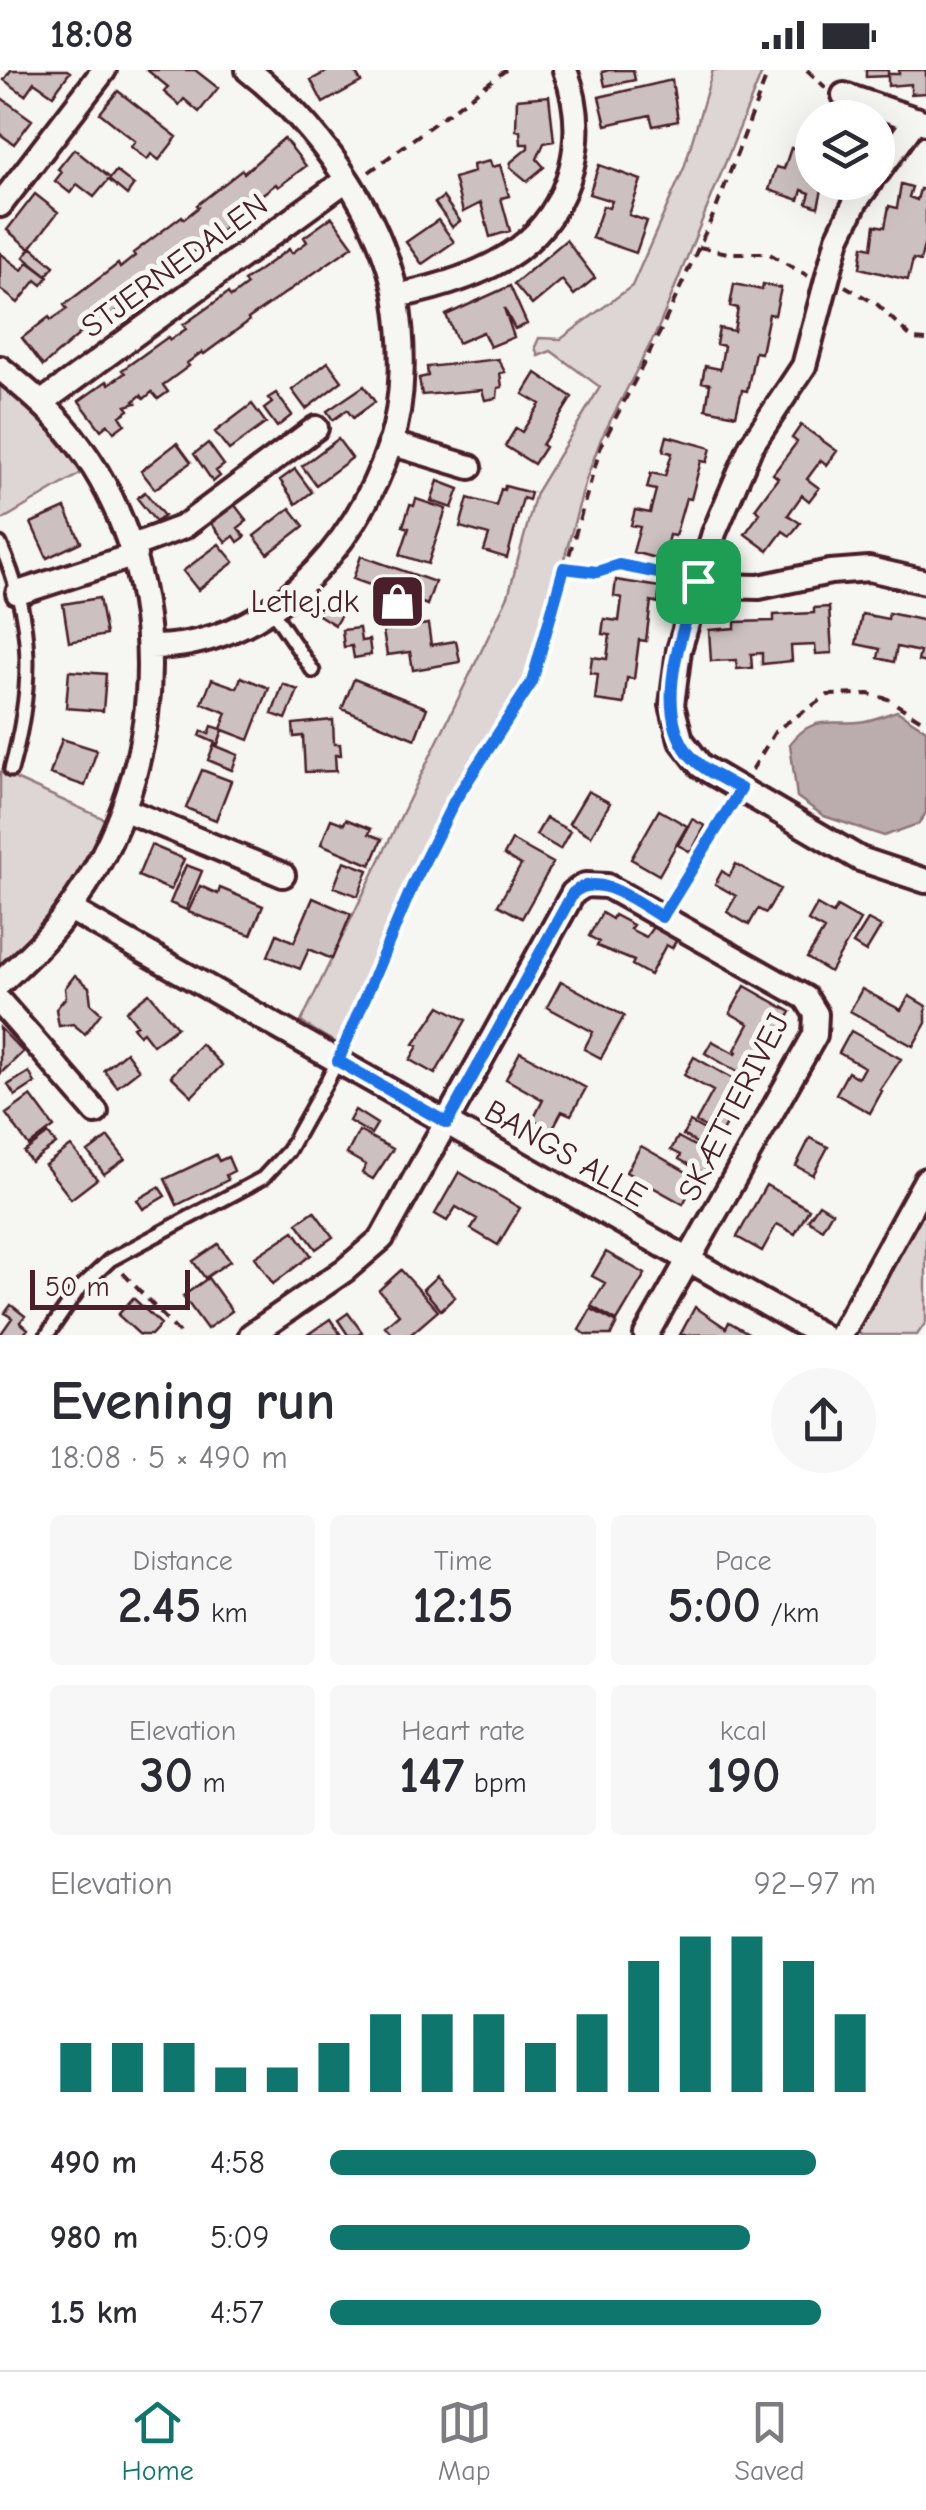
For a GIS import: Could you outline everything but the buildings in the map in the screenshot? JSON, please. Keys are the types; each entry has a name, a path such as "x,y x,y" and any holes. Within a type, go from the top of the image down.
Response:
{"street":[{"path":"0,205 104,70"},
{"path":"150,647 175,647 206,640 271,609 314,574 364,504 390,443 400,389 396,296 373,228 346,180 277,78 248,70"},
{"path":"396,296 417,292 504,258 525,244 550,215 570,177 576,144 576,113 565,70"},
{"path":"844,95 921,121 895,152"},
{"name":"STJERNEDALEN","path":"41,404 346,180"},
{"path":"860,200 838,238 804,366 740,466 698,581 676,663 672,705 674,723 701,766 860,859 926,882"},
{"path":"0,368 61,424 93,468 134,551 150,647 148,708 138,765 123,809 70,909 0,983"},
{"path":"18,592 134,551 183,527 316,428"},
{"path":"390,443 470,467"},
{"path":"698,581 717,586 758,587 830,572 870,569 926,582"},
{"path":"123,809 283,875"},
{"name":"SKÆTTERIVEJ","path":"251,1335 373,1247 388,1228 573,893 586,885 606,886 662,917 806,998 816,1014 814,1035 646,1335"},
{"name":"BANGS ALLE","path":"70,909 821,1335"},
{"path":"0,1002 96,1112"},
{"path":"841,1335 926,1180"}],"lane":[{"path":"0,544 18,592 27,639 29,680 24,723 11,770"},
{"path":"271,609 313,671"},
{"path":"47,1335 78,1290 110,1260 263,1178 288,1151 338,1061"}],"path":[{"path":"346,180 362,177 506,70"},
{"path":"338,1061 415,880 455,800 532,682 601,446 711,222 768,70"},
{"path":"564,568 597,572 619,565 698,581"},
{"path":"662,917 776,730 828,696 868,694 888,699 926,723"},
{"path":"110,1260 181,1335"}],"shaded area":[{"path":"713,70 763,70 658,329 601,439 533,671 537,683 459,801 346,1049 301,1022 508,596 536,493 600,387 551,351 538,356 535,347 539,338 561,339 632,286 684,168"},
{"path":"0,382 27,404 83,472 0,521"},
{"path":"897,711 926,730 926,813 918,824 884,836 824,816 797,797 790,744 799,734 816,724 865,721"},
{"path":"0,772 107,820 61,899 0,968"},
{"path":"926,1203 926,1322 917,1335 862,1335 856,1331"}],"place":[{"name":"Letlej.dk","path":"398,601"}],"route":[{"path":"619,565 698,581 674,677 674,723 680,740 701,766 741,789 662,917 606,886 586,885 573,893 447,1123 338,1061 415,880 455,800 532,682 564,568 597,572 619,565"}]}
